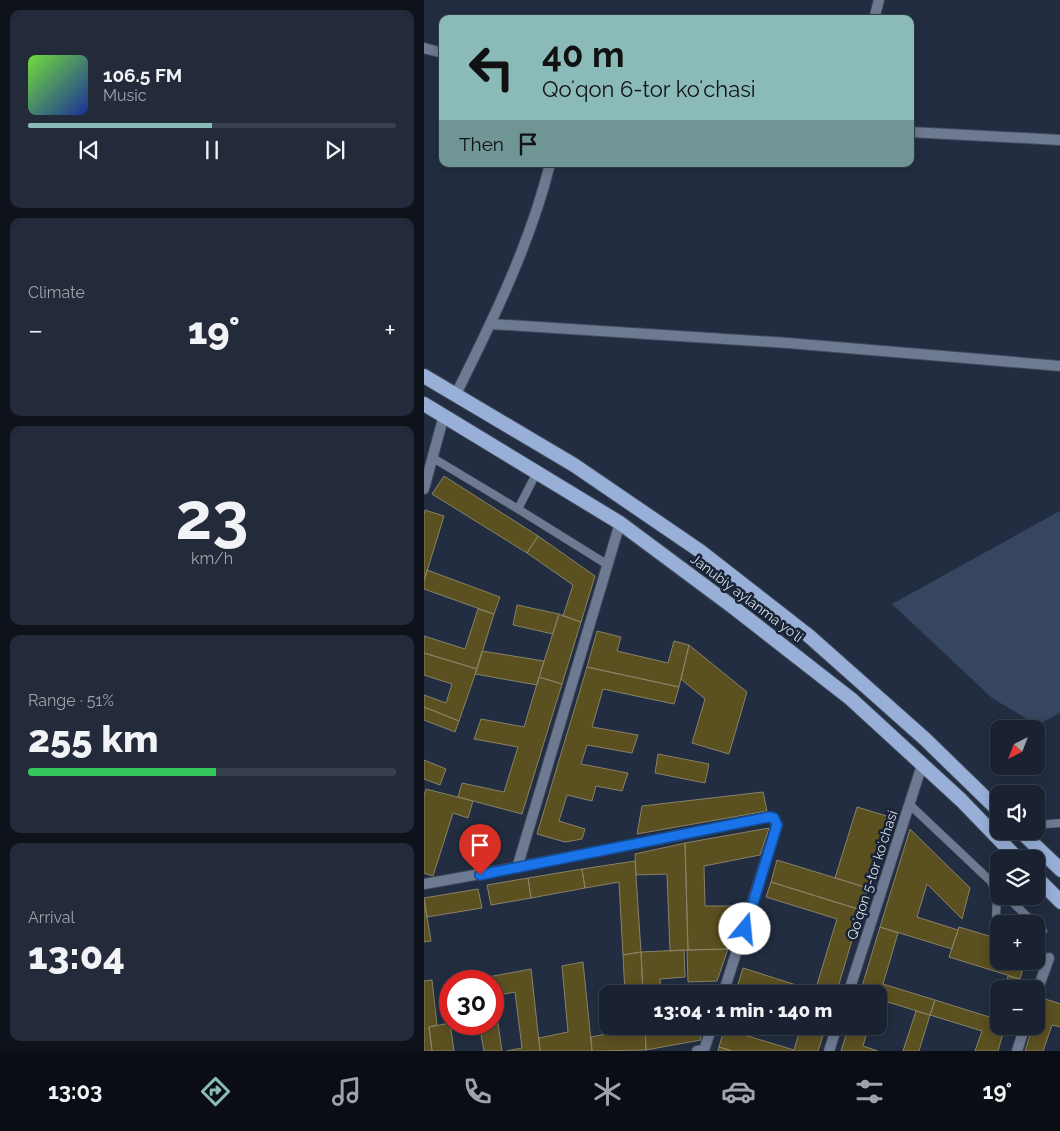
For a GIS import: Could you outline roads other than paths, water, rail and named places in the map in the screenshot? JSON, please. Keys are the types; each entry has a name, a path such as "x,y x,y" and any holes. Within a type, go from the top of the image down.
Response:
{"highway":[{"name":"Janubiy aylanma yoʻli","path":"424,376 574,465 708,557 809,636 924,739 990,802"},
{"name":"Janubiy aylanma yoʻli","path":"424,404 620,523 733,606 851,699 961,800 1009,850"},
{"path":"1029,840 1060,870"},
{"path":"1045,886 1060,902"}],"street":[{"path":"875,15 878,0"},
{"path":"424,48 439,52"},
{"path":"914,132 1060,140"},
{"path":"456,394 491,324 523,248 549,167"},
{"path":"491,324 788,343 1060,366"},
{"path":"424,489 444,415"},
{"path":"517,868 620,523"},
{"name":"Qoʻqon 5-tor koʻchasi","path":"851,985 922,765"},
{"path":"424,884 517,868 769,817 774,818 777,825 726,985"},
{"path":"1041,980 1049,958"},
{"path":"701,1051 708,1035"},
{"path":"830,1051 835,1035"},
{"path":"1017,1051 1022,1035"}],"lane":[{"path":"433,458 608,566"},
{"path":"518,509 537,472"},
{"path":"909,804 990,880"},
{"path":"1045,824 1060,823"},
{"path":"1015,905 1026,915"}]}
